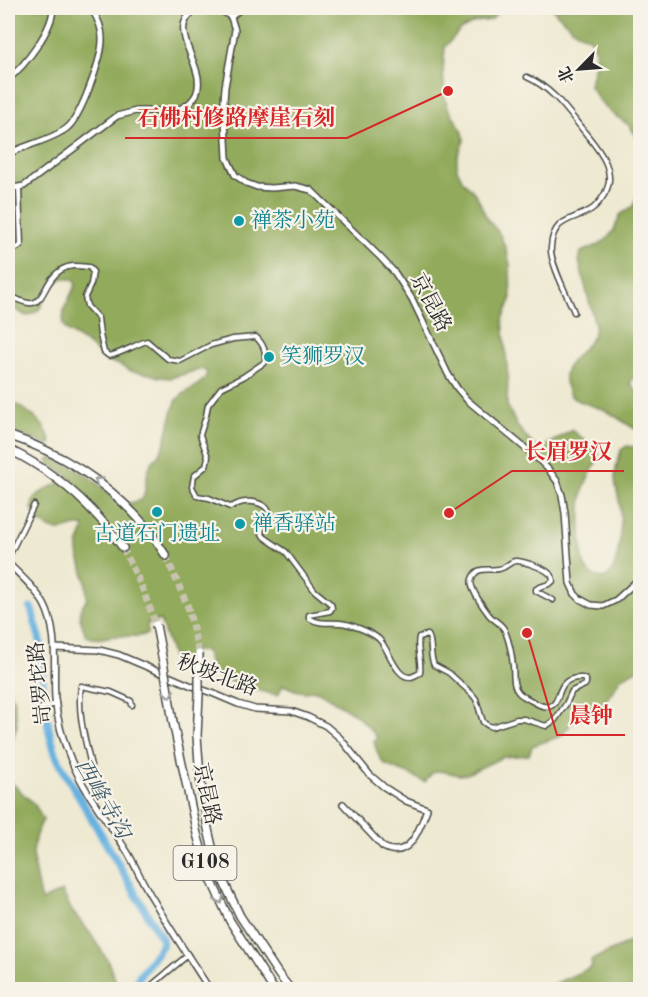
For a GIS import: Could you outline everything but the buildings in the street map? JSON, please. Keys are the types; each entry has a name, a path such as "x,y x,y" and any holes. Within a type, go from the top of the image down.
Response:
{"highway":[{"path":"8,435 47,450 80,468 109,489 141,520 166,556"},
{"path":"8,449 47,471 72,490 101,519 123,548"},
{"name":"京昆路","path":"156,626 173,722 207,873 230,921 274,990"},
{"name":"京昆路","path":"199,654 197,736 200,777 208,829 218,868 240,916 291,990"}],"main road":[{"path":"8,79 19,69 44,36 53,8"},
{"path":"8,154 59,133 70,126 78,113 102,44 101,28 91,8"},
{"path":"8,186 19,188 32,180 105,124 123,113 175,111 193,100 197,94 199,77 184,39 184,25 188,15 199,8"},
{"path":"218,8 231,17 241,8"},
{"name":"京昆路","path":"231,17 235,30 224,101 226,152 231,170 240,180 257,188 295,186 311,190 395,273 412,298 457,388 537,458 556,481 562,495 565,513 570,583 580,599 597,606 610,603 640,578"},
{"path":"640,502 638,515 640,524"},
{"name":"岢罗坨路","path":"8,563 29,584 45,606 52,630 56,704 67,748 78,773 92,800 123,846 152,899 210,990"},
{"name":"秋坡北路","path":"54,648 99,650 119,655 238,704 255,709 291,711 308,717 326,726 340,738 370,775 384,787 406,801 427,809 414,840 398,850 390,850 383,846 343,804"}],"street":[{"path":"527,76 557,97 601,153 610,175 608,188 602,198 592,209 561,223 554,232 550,247 574,312"},
{"path":"8,240 12,246 17,248 21,245 19,188"},
{"path":"8,294 26,303 35,303 60,270 72,265 89,267 93,272 85,297 87,306 98,318 104,352 110,356 147,341 168,358 180,361 211,345 233,339 256,337 266,351 266,362 221,388 208,405 200,435 208,457 206,466 194,476 192,487 197,496 209,498 230,507 245,502 263,504 269,510 270,515 261,532 264,537 286,552 315,591 331,604 330,611 309,615 309,618 318,623 353,625 378,638 396,668 403,675 411,677 420,673 421,664 417,642 419,637 428,635 434,665 449,673 472,694 476,699 483,722 487,725 492,727 524,719 546,726 555,720 572,691 585,685 586,680 582,678 568,680 561,686 553,705 538,704 519,694 514,682 513,663 505,630 489,615 471,587 471,579 480,569 498,570 512,562 520,561 545,570 553,577 551,583 541,585 536,591 553,600"},
{"path":"8,558 34,505"},
{"path":"78,773 92,766 82,724 79,700 81,686 111,692 131,701 132,705"},
{"path":"41,708 56,704"},
{"path":"146,990 188,956"}],"green space":[{"path":"8,8 502,8 491,20 475,22 460,30 445,47 443,72 445,99 463,132 464,141 457,158 457,169 463,181 478,198 487,219 499,233 510,264 511,300 503,319 508,377 507,405 517,426 534,446 544,447 572,430 596,449 599,456 584,486 581,508 584,564 594,576 608,577 618,554 621,517 615,477 621,450 627,446 640,448 640,668 621,678 600,706 571,724 561,736 532,746 529,755 503,757 467,774 437,771 431,774 425,782 383,762 376,749 374,742 377,738 373,732 355,714 319,692 312,690 305,692 283,685 278,695 255,690 213,671 206,651 194,651 188,668 177,670 160,620 147,624 148,633 141,636 90,638 86,636 80,613 87,599 86,582 78,553 83,526 62,530 52,529 36,517 32,509 36,496 72,478 47,461 52,458 78,470 103,488 117,502 130,503 142,500 149,468 164,445 177,400 203,381 207,372 202,369 170,378 159,377 130,371 107,361 89,345 66,330 63,325 64,309 76,284 73,280 63,278 55,284 48,291 39,310 32,314 26,316 8,305"},
{"path":"551,8 640,8 640,143 630,126 610,112 589,85 596,54 593,43 572,28"},
{"path":"640,190 640,373 630,382 636,391 640,390 640,430 607,411 570,396 565,382 565,373 570,363 593,337 595,325 579,261 581,252 606,240 614,230 620,215 633,206"},
{"path":"8,398 40,422 51,444 45,444 8,430"},
{"path":"8,679 17,726 8,771"},
{"path":"8,771 12,783 35,805 43,820 33,849 41,901 62,891 72,911 107,959 119,989 8,989"},
{"path":"640,935 640,989 543,989 592,967 591,960"}],"waterway":[{"name":"西峰寺沟","path":"31,608 40,639 47,720 56,755 162,939 162,945 132,990"}],"tunnel":[{"path":"123,548 141,585 156,625"},
{"path":"166,556 188,607 199,654"}],"place":[{"name":"石佛村修路摩崖石刻","path":"448,91"},
{"name":"禅茶小苑","path":"239,221"},
{"name":"笑狮罗汉","path":"269,357"},
{"name":"古道石门遗址","path":"157,512"},
{"name":"长眉罗汉","path":"449,513"},
{"name":"禅香驿站","path":"240,524"},
{"name":"晨钟","path":"527,633"}]}
